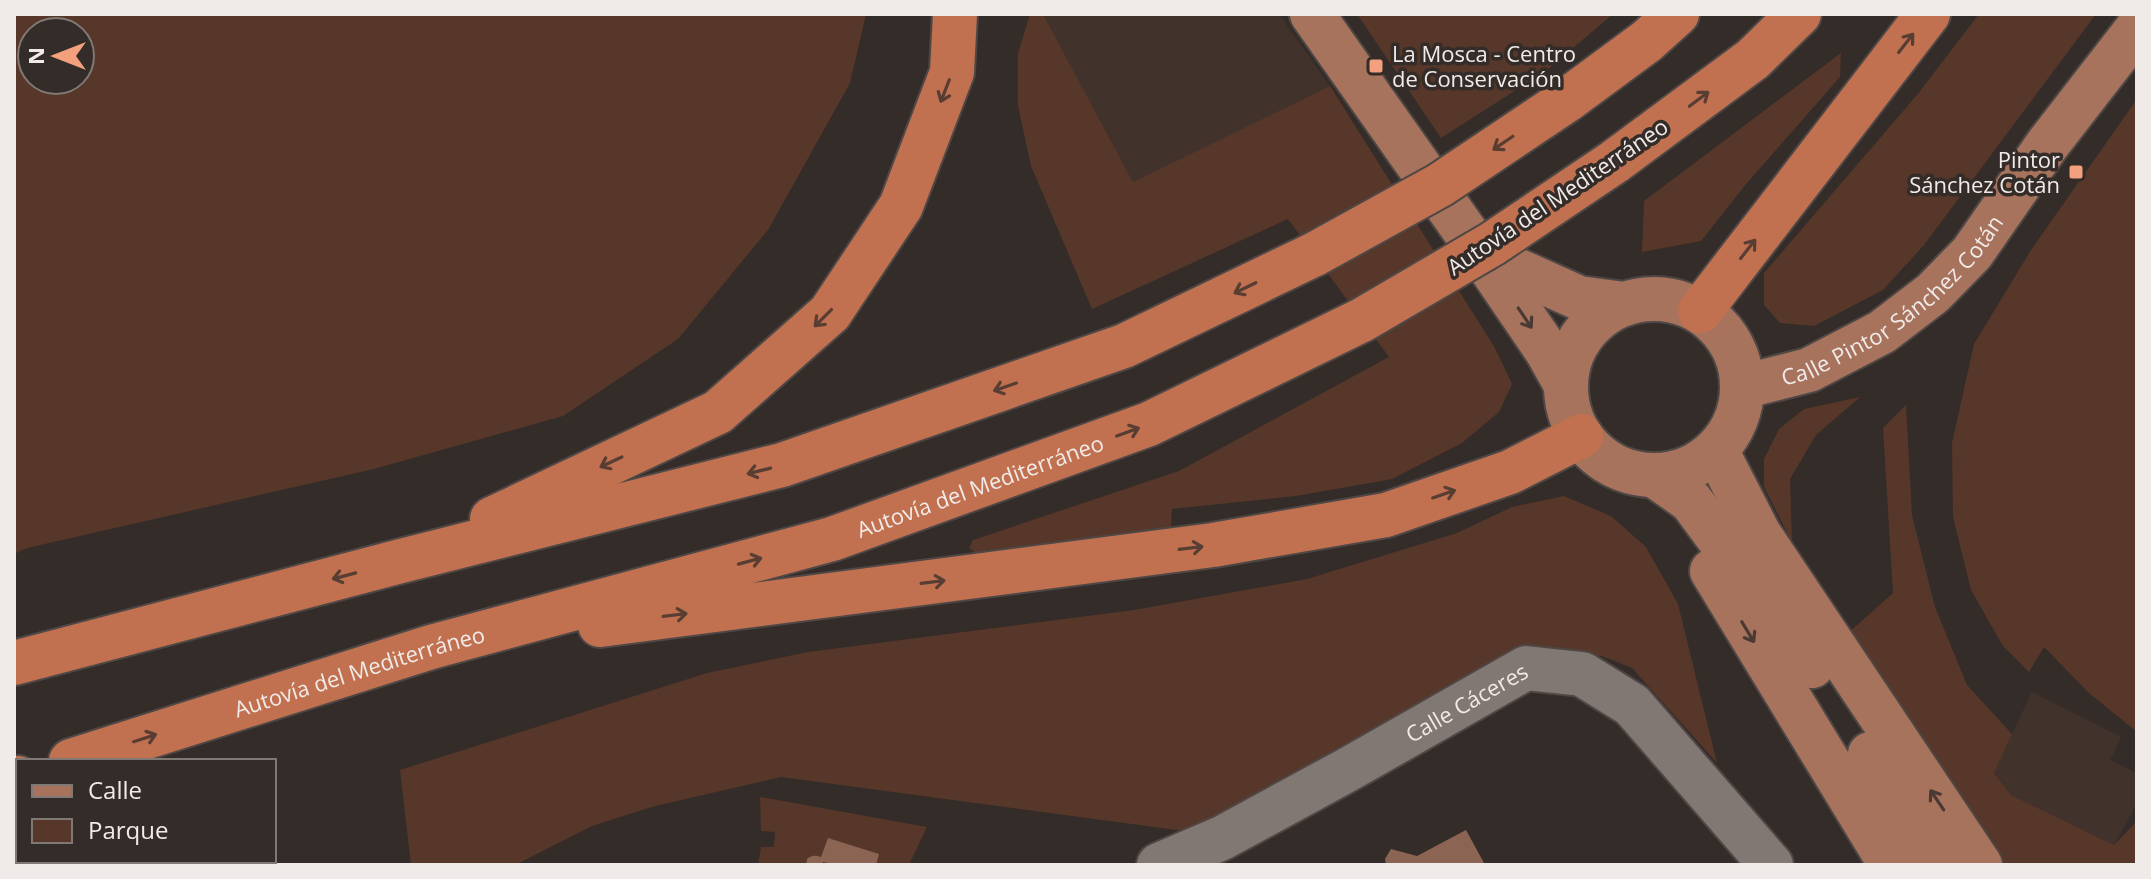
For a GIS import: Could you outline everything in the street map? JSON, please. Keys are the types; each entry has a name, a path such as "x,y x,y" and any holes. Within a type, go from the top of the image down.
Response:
{"highway":[{"path":"401,561 718,412 830,313 901,206 952,72 955,14"},
{"path":"14,663 782,465 1124,346 1315,254 1440,185 1567,100 1647,41 1677,14"},
{"name":"Autovía del Mediterráneo","path":"77,759 431,647 832,539 1149,424 1362,320 1492,244 1614,162 1753,59 1799,14"},
{"path":"1700,311 1928,14"},
{"path":"431,647 1213,545 1386,515 1510,472 1581,436"}],"main road":[{"path":"1312,14 1481,254 1547,351 1566,385"},
{"name":"Calle Pintor Sánchez Cotán","path":"1742,387 1809,370 1882,332 1933,293 1972,253 2047,145 2137,29"},
{"path":"1481,254 1579,298 1624,304"},
{"path":"1650,298 1676,301 1700,311 1722,331 1737,357 1742,387 1739,410 1730,432 1713,452 1684,470 1649,474 1619,468 1597,454 1581,436 1570,411 1566,385 1571,358 1583,335 1601,316 1624,304 1650,298"},
{"path":"1713,452 1715,484 1792,638"},
{"path":"1713,452 1759,534 1980,865"},
{"path":"1649,474 1691,501 1792,638 1896,793 1937,865"},
{"path":"1649,474 1891,865"}],"street":[{"name":"Calle Cáceres","path":"1159,865 1236,831 1526,668 1582,674 1632,705 1771,865"}],"shaded area":[{"path":"1043,14 1279,14 1330,86 1133,182"},
{"path":"2032,692 2121,737 2110,760 2137,773 2137,803 2114,845 2011,795 1994,772"},
{"path":"1466,830 1484,863 1481,865 1386,865 1385,859 1391,849 1417,856"},
{"path":"828,838 879,854 876,865 823,862 823,865 806,865 810,857 821,857"}],"green space":[{"path":"14,14 866,14 850,83 768,230 678,339 563,416 374,469 27,548 14,554"},
{"path":"1030,14 1043,14 1133,182 1330,86 1495,348 1512,384 1499,412 1462,443 1392,479 1296,496 1172,509 1171,528 977,554 969,548 973,540 1179,471 1389,357 1288,219 1092,309 1031,166 1018,106 1018,53"},
{"path":"1357,14 1613,14 1546,71 1441,138"},
{"path":"1979,14 2096,14 1924,245 1883,290 1814,326 1780,323 1764,305 1764,273 1917,95"},
{"path":"1841,53 1840,77 1747,183 1701,241 1642,252 1644,201"},
{"path":"2137,99 2137,732 2089,693 2044,647 2029,672 2003,646 1971,590 1953,517 1952,443 1974,344 2031,250"},
{"path":"1860,397 1816,435 1790,479 1792,542 1764,487 1764,459 1779,429 1804,409"},
{"path":"1906,405 1912,515 1935,607 1967,685 2012,734 1994,773 2011,795 2114,845 2137,821 2137,865 1988,865 1847,634 1893,593 1883,428"},
{"path":"1564,496 1611,516 1646,547 1678,604 1717,763 1632,668 1602,656 1559,652 1184,831 781,777 655,806 592,826 515,865 411,865 400,770 707,673 808,652 1134,610 1307,579 1457,533 1512,507"},
{"path":"760,797 927,827 909,865 876,865 878,854 807,859 806,865 758,865 761,847 774,847 775,832 761,831"}],"place":[{"name":"La Mosca - Centro de Conservación","path":"1376,66"},
{"name":"Pintor Sánchez Cotán","path":"2076,172"}]}
